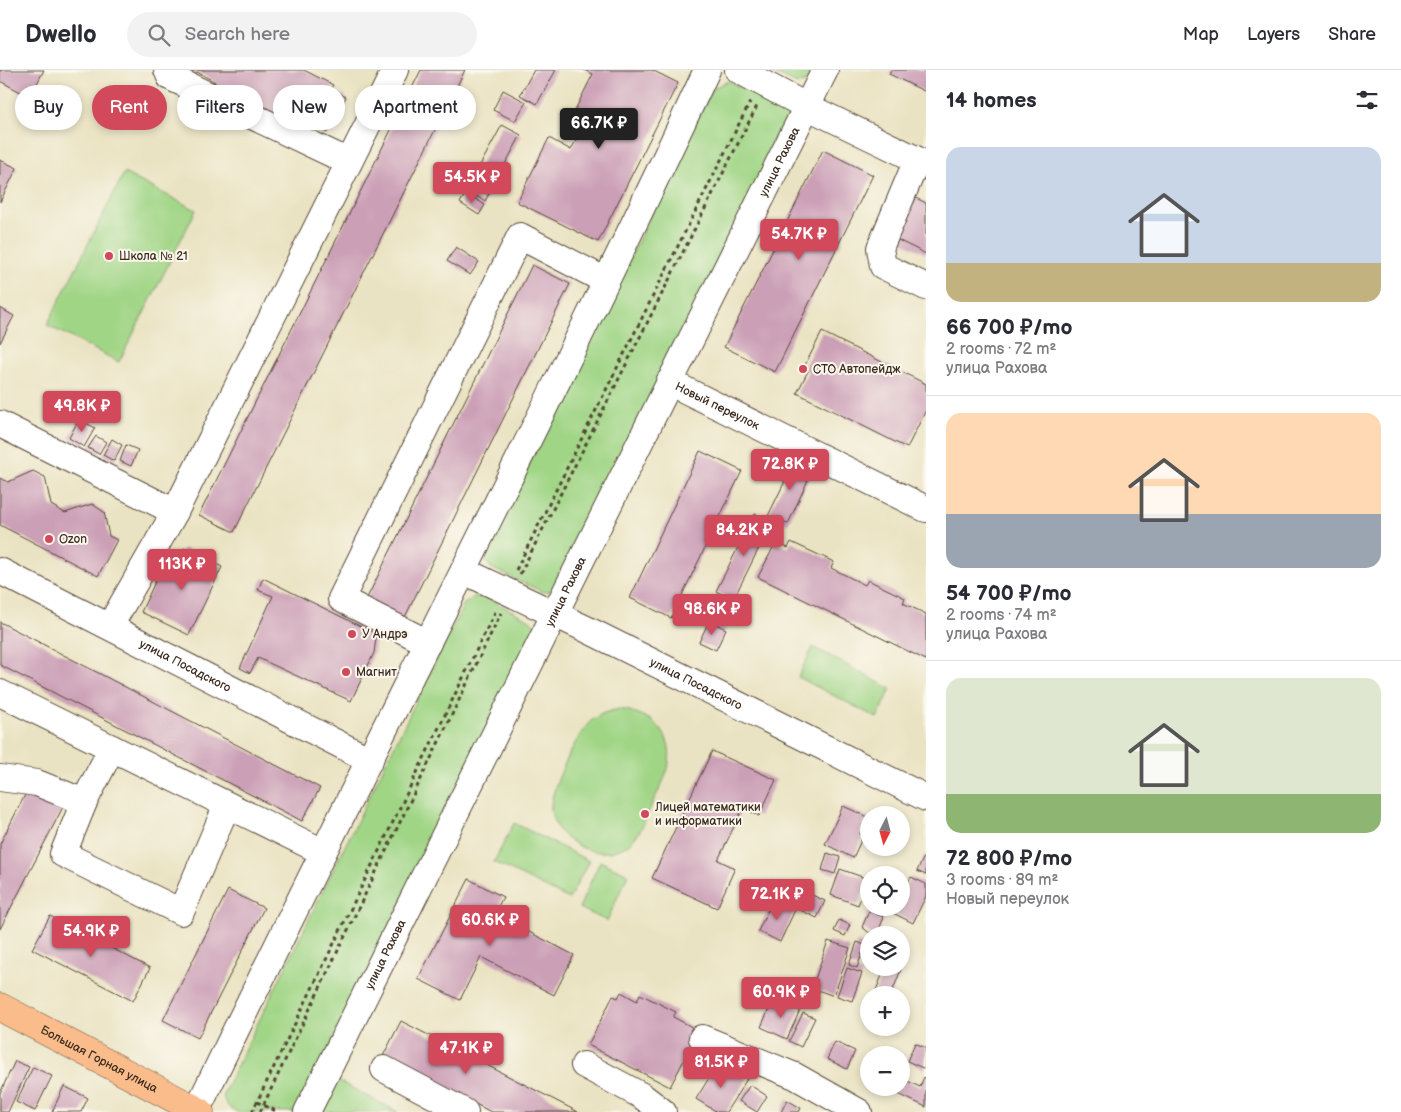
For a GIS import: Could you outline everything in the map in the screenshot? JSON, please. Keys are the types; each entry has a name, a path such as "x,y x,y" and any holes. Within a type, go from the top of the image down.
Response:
{"main road":[{"name":"Большая Горная улица","path":"0,1007 197,1111"}],"street":[{"path":"167,70 170,77 349,162"},
{"path":"110,626 175,512 395,70"},
{"path":"197,1111 323,852 464,572 707,70"},
{"name":"улица Рахова","path":"307,1112 824,70"},
{"path":"749,76 922,162 880,248 883,266 926,287"},
{"path":"428,644 340,599 520,236 606,281"},
{"name":"Новый переулок","path":"670,382 926,509"},
{"path":"0,424 175,512"},
{"name":"улица Посадского","path":"0,571 370,760"},
{"name":"улица Посадского","path":"464,572 554,614 926,798"},
{"path":"0,693 323,852"},
{"path":"112,748 84,802 63,854 181,912 227,805"},
{"path":"0,778 37,783 84,802"},
{"path":"702,1038 795,1076 859,1112"},
{"path":"584,1065 642,1096 662,1112"},
{"path":"384,1069 465,1112"}],"path":[{"path":"252,1112 505,592 749,76"},
{"path":"257,1102 278,1112"}],"green space":[{"path":"767,70 816,70 805,83 797,84"},
{"path":"728,81 787,111 789,117 558,587 543,592 491,568 486,561 485,555 713,88"},
{"path":"124,173 196,210 119,362 47,325"},
{"path":"483,596 530,620 536,628 298,1112 237,1112 227,1105 223,1094 464,604 474,597"},
{"path":"813,647 891,689 877,718 798,677"},
{"path":"620,709 642,716 660,728 669,746 667,771 644,823 635,838 617,850 610,852 594,851 579,846 560,832 554,823 551,813 552,800 566,761 586,726 599,716"},
{"path":"514,823 589,861 569,899 494,862"},
{"path":"600,861 628,874 607,921 579,908"},
{"path":"336,1080 398,1112 320,1112"}],"building":[{"path":"0,70 44,70 36,85 15,85 15,89 0,81"},
{"path":"180,70 304,70 333,85 273,85 273,114 263,109 263,85 213,85 215,82 197,72 194,77"},
{"path":"421,70 465,70 458,85 414,85"},
{"path":"534,70 556,70 537,104 520,95"},
{"path":"584,70 652,70 678,83 598,242 517,202 549,138 571,150 587,118 574,112 593,74"},
{"path":"891,70 926,70 926,92 889,74"},
{"path":"503,90 526,102 515,121 493,110"},
{"path":"502,125 521,135 485,201 466,191"},
{"path":"303,130 315,130 312,135"},
{"path":"391,130 435,130 234,532 199,515"},
{"path":"823,150 873,175 775,372 724,347"},
{"path":"0,160 17,168 0,202"},
{"path":"466,193 485,205 479,215 460,203"},
{"path":"916,198 926,203 926,254 896,239"},
{"path":"456,247 479,262 470,275 447,261"},
{"path":"532,265 570,284 403,621 365,602"},
{"path":"0,308 14,316 0,343"},
{"path":"822,332 926,384 926,410 907,448 797,393 808,371 803,369"},
{"path":"79,419 95,428 84,447 69,438"},
{"path":"96,436 106,442 99,454 88,448"},
{"path":"112,439 122,445 114,461 103,455"},
{"path":"126,445 138,450 131,466 120,461"},
{"path":"700,451 742,471 671,618 630,598"},
{"path":"787,459 812,471 788,524 768,516 786,479 779,476"},
{"path":"33,471 45,477 51,505 65,513 92,504 104,512 109,536 117,540 98,576 0,525 0,478 8,482"},
{"path":"755,514 772,522 733,600 716,591"},
{"path":"776,542 788,548 791,542 834,562 831,568 865,585 868,580 905,598 903,603 926,614 926,660 758,577"},
{"path":"184,548 222,567 189,635 141,612 163,565 173,570"},
{"path":"263,578 372,632 376,638 374,653 351,701 258,658 250,673 240,668 273,596 258,590"},
{"path":"709,621 726,629 716,650 699,642"},
{"path":"0,622 320,788 302,821 0,665"},
{"path":"712,751 776,780 759,816 743,808 718,860 735,868 717,908 652,878"},
{"path":"28,789 63,807 0,929 0,844"},
{"path":"843,806 860,813 860,843 853,858 825,844"},
{"path":"827,853 840,857 835,874 822,870"},
{"path":"926,853 926,875 917,871"},
{"path":"840,869 860,876 860,900 858,905 831,895"},
{"path":"911,877 926,884 926,896 913,923 899,916 910,916"},
{"path":"469,879 503,897 494,914 574,955 554,995 481,957 460,1000 418,979"},
{"path":"228,890 264,908 198,1038 163,1020"},
{"path":"808,893 825,901 817,918 800,910"},
{"path":"773,900 795,910 780,942 758,931"},
{"path":"50,916 150,968 133,1001 32,949"},
{"path":"867,916 884,917 880,926 862,926"},
{"path":"839,920 850,925 845,936 834,931"},
{"path":"828,941 850,948 834,996 812,988"},
{"path":"857,942 860,943 860,959 857,968 849,965"},
{"path":"847,968 860,972 861,976 852,1001 837,996"},
{"path":"882,976 898,976 895,986 878,986"},
{"path":"621,992 637,1001 640,994 676,1012 673,1017 692,1027 690,1031 697,1035 670,1087 588,1045 613,996 618,998"},
{"path":"774,998 800,1010 787,1039 761,1027"},
{"path":"803,1013 815,1018 801,1047 789,1041"},
{"path":"401,1021 578,1112 491,1112 383,1056"},
{"path":"835,1042 855,1051 847,1069 827,1059"},
{"path":"915,1043 926,1048 925,1069 910,1062 910,1054"},
{"path":"15,1061 29,1067 8,1112 0,1112 0,1093"},
{"path":"719,1062 747,1079 726,1112 717,1112 696,1099"},
{"path":"33,1067 52,1076 35,1111 16,1102"},
{"path":"924,1077 926,1078 926,1107 903,1096 910,1096 910,1082 920,1087"},
{"path":"750,1085 767,1096 757,1112 739,1101"},
{"path":"64,1086 88,1098 81,1112 52,1112"},
{"path":"787,1100 801,1108 799,1112 781,1112"}],"place":[{"name":"Школа № 21","path":"109,256"},
{"name":"СТО Автопейдж","path":"803,369"},
{"name":"Ozon","path":"49,539"},
{"name":"У Андрэ","path":"352,634"},
{"name":"Магнит","path":"346,672"},
{"name":"Лицей математики и информатики","path":"645,814"}]}
